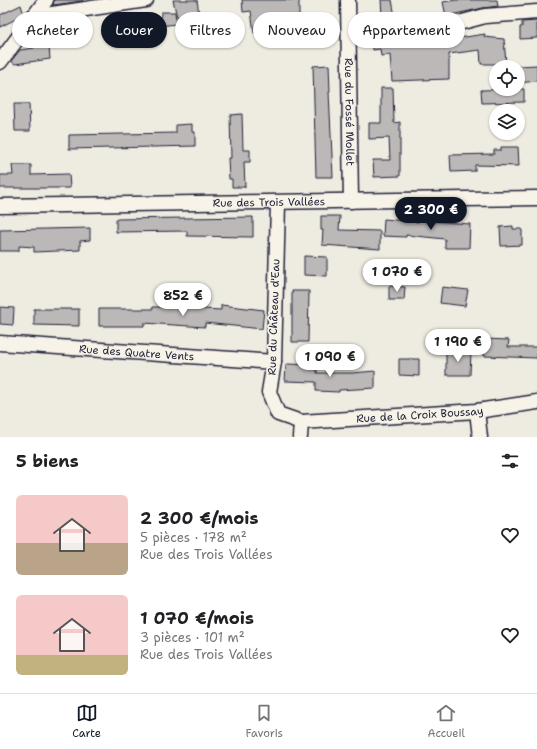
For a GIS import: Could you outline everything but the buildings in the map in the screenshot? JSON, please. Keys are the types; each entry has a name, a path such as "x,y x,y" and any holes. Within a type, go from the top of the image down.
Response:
{"street":[{"path":"36,12 46,0"},
{"path":"66,12 146,0"},
{"name":"Rue du Fossé Mollet","path":"348,0 351,201"},
{"path":"465,21 485,16 537,12"},
{"path":"0,62 12,45"},
{"name":"Rue des Trois Vallées","path":"0,206 537,198"},
{"name":"Rue du Château d'Eau","path":"278,202 274,362 269,392 278,414 301,422"},
{"name":"Rue des Quatre Vents","path":"0,343 274,362"},
{"name":"Rue de la Croix Boussay","path":"301,422 477,411 537,402"},
{"path":"477,411 480,437"},
{"path":"300,437 301,422"}]}
